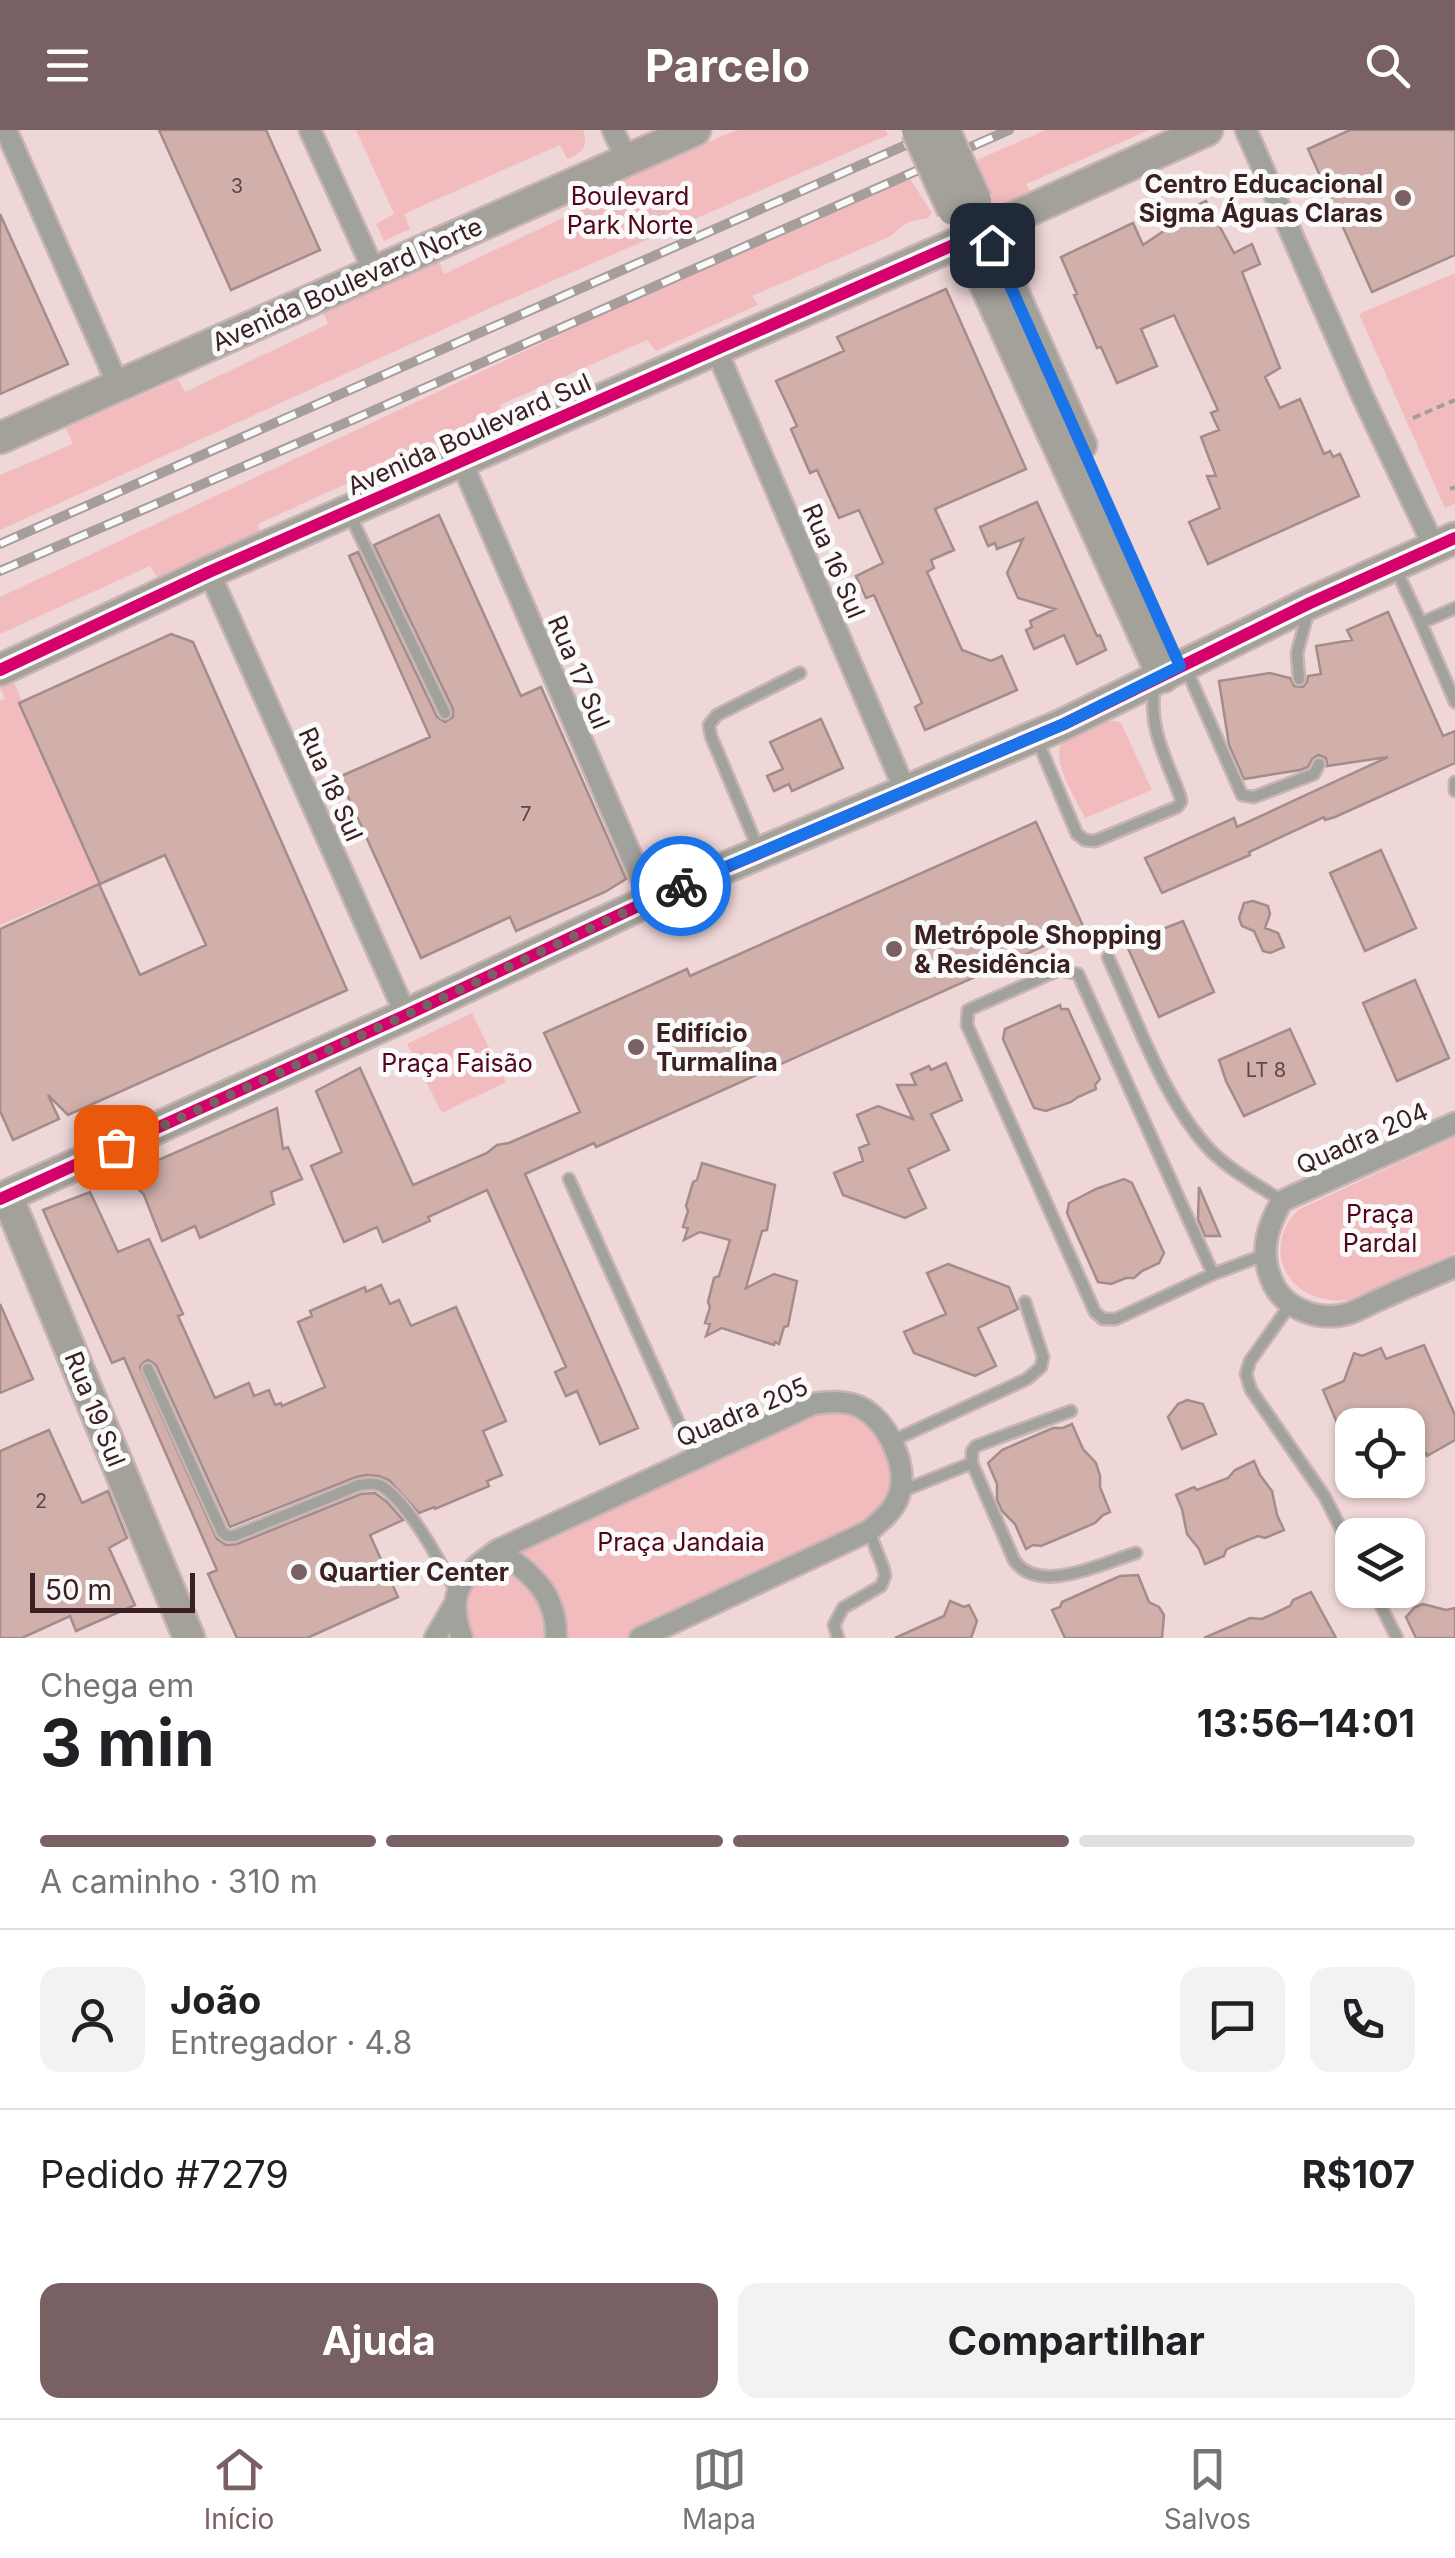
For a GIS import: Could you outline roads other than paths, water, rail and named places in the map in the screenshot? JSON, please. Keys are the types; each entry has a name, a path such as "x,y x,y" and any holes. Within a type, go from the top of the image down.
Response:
{"street":[{"path":"6,130 118,385"},
{"path":"310,130 374,271"},
{"path":"613,130 627,160"},
{"name":"Avenida Boulevard Norte","path":"0,438 694,130"},
{"path":"917,130 973,228 1171,672"},
{"path":"944,130 973,228"},
{"name":"Avenida Boulevard Sul","path":"0,670 209,572 716,349 973,228 1206,130"},
{"path":"1246,130 1362,395 1428,534 1444,543"},
{"name":"Rua 16 Sul","path":"716,349 903,793"},
{"name":"Rua 17 Sul","path":"462,463 653,900"},
{"path":"2,1192 406,1015 670,891 1035,736 1310,602 1444,543"},
{"name":"Rua 18 Sul","path":"209,572 406,1015"},
{"name":"Quadra 204","path":"1264,1256 1266,1238 1282,1202 1455,1123"},
{"name":"Rua 19 Sul","path":"2,1192 189,1638"},
{"path":"1264,1256 1274,1286 1290,1305 1318,1315 1346,1314 1455,1266"},
{"name":"Quadra 205","path":"435,1638 467,1572 498,1550 812,1404 836,1401 860,1407 892,1440"},
{"path":"640,1638 869,1531 891,1511 900,1491 899,1462 892,1440"},
{"path":"498,1550 525,1568 538,1583 550,1602 556,1638"},
{"path":"457,1596 462,1638"}],"lane":[{"path":"348,512 445,713"},
{"path":"1394,565 1455,702"},
{"path":"1299,679 1297,653 1310,602"},
{"path":"1421,623 1455,608"},
{"path":"1035,736 1077,834 1095,842 1177,808 1180,802 1152,721 1152,702 1171,672 1242,795 1254,797 1314,774 1319,764"},
{"path":"760,852 709,725 717,715 800,673"},
{"path":"1455,782 1455,792"},
{"path":"1108,957 1185,1118 1229,1167 1282,1202"},
{"path":"1213,1274 1078,974 1059,970 968,1010 967,1026 1095,1312 1104,1319 1116,1320 1213,1274 1264,1256"},
{"path":"569,1179 695,1458"},
{"path":"892,1440 1027,1378 1041,1367 1043,1357 1025,1302"},
{"path":"1290,1305 1250,1361 1246,1374 1251,1390 1336,1518"},
{"path":"148,1369 227,1536 372,1483 382,1486 401,1506 434,1553 457,1596"},
{"path":"1071,1412 976,1446 972,1451 972,1463 1019,1568 1036,1576 1060,1577 1136,1553"},
{"path":"900,1491 972,1463"},
{"path":"838,1638 834,1625 842,1608 882,1586 885,1576 869,1531"},
{"path":"1381,1608 1397,1638"}],"railway":[{"path":"0,544 940,130"},
{"path":"0,571 1009,130"}],"place":[{"name":"Centro Educacional Sigma Águas Claras","path":"1403,198"},
{"name":"Metrópole Shopping & Residência","path":"894,949"},
{"name":"Edifício Turmalina","path":"636,1047"},
{"name":"Quartier Center","path":"299,1572"}],"park label":[{"name":"Boulevard Park Norte","path":"630,210"},
{"name":"Praça Faisão","path":"457,1063"},
{"name":"Praça Pardal","path":"1380,1228"},
{"name":"Praça Jandaia","path":"681,1542"}]}
